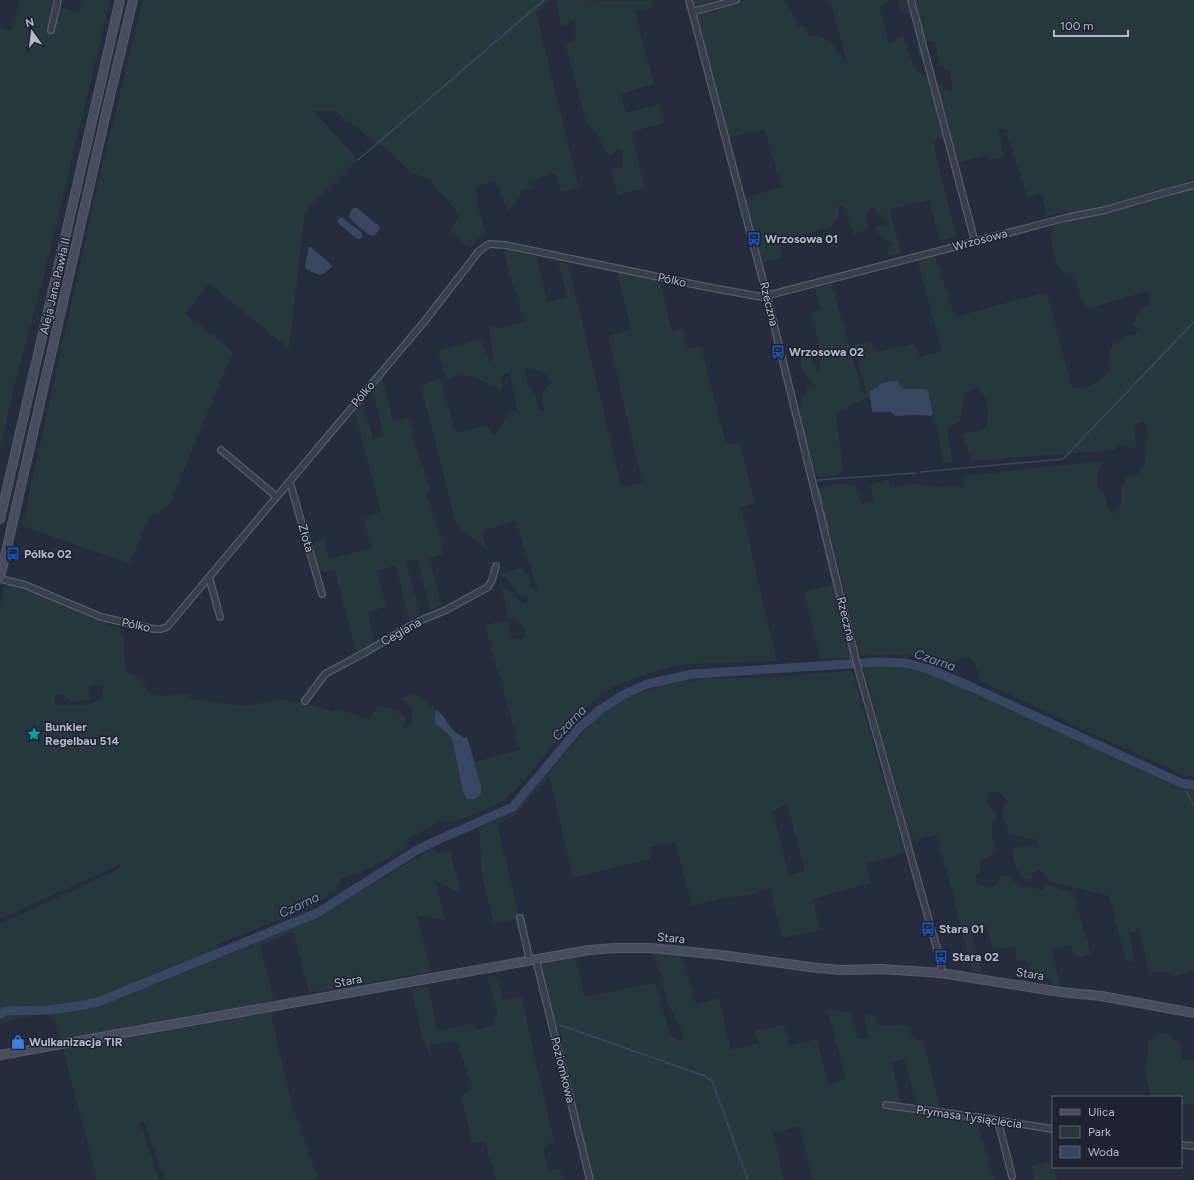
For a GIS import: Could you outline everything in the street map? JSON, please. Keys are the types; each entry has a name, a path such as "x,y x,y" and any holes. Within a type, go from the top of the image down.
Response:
{"street":[{"path":"51,30 58,0"},
{"name":"Aleja Jana Pawła II","path":"0,519 120,0"},
{"name":"Aleja Jana Pawła II","path":"0,579 133,0"},
{"name":"Rzeczna","path":"689,0 767,296 859,672 941,963 941,973"},
{"path":"692,12 736,0"},
{"path":"911,0 975,242"},
{"name":"Wrzosowa","path":"767,296 1065,218 1105,210 1164,192 1194,185"},
{"name":"Pólko","path":"0,579 25,585 100,617 154,629 167,627 424,322 479,251 489,244 505,245 762,297 767,296"},
{"path":"221,450 277,497"},
{"name":"Złota","path":"288,483 291,486 322,594"},
{"name":"Ceglana","path":"306,701 325,674 410,626 446,610 488,587 492,580 496,566"},
{"path":"210,577 220,618"},
{"name":"Poziomkowa","path":"520,918 533,960 590,1180"},
{"name":"Stara","path":"0,1055 602,948 650,948 707,953 842,970 881,969 941,973 1061,992 1101,996 1194,1013"},
{"name":"Prymasa Tysiąclecia","path":"886,1105 1052,1129"},
{"path":"998,1121 1012,1176"},
{"path":"1182,1145 1194,1146"}],"green space":[{"path":"20,0 56,0 59,7 79,12 82,0 110,0 42,284 13,391 0,448 0,28 12,31"},
{"path":"144,0 550,0 536,12 579,187 561,192 556,173 530,182 532,189 524,189 508,211 495,181 477,186 477,203 485,231 471,248 450,233 459,214 432,184 433,180 411,173 385,148 372,140 335,111 314,111 358,160 305,212 289,349 208,283 186,314 233,351 169,506 148,518 130,564 22,526 101,169"},
{"path":"556,0 651,1 653,8 635,12 654,84 621,94 626,113 660,104 665,123 631,132 645,188 618,195 611,169 623,167 621,150 616,149 615,153 611,156 606,152 596,132 587,124 565,43 573,41 577,35 573,19 569,19 568,24 561,26"},
{"path":"692,0 724,0 694,9"},
{"path":"745,0 784,0 795,19 797,27 804,25 809,36 819,36 830,41 848,66 830,0 890,0 887,4 879,6 889,44 903,35 915,70 952,92 951,73 939,64 935,42 926,41 925,57 919,56 915,29 915,16 900,11 898,0 1194,0 1194,777 1183,775 980,681 977,667 971,659 962,658 956,660 952,670 927,660 905,655 893,654 861,656 819,489 834,484 855,485 862,505 874,501 870,485 888,479 890,488 911,484 941,487 964,485 965,476 1100,461 1101,468 1097,475 1097,486 1104,493 1110,512 1116,513 1122,503 1121,487 1126,478 1137,476 1145,462 1144,443 1148,434 1145,422 1137,424 1135,431 1136,448 1129,449 1124,444 1120,445 1114,450 972,461 963,433 974,432 985,428 988,419 987,399 977,387 965,394 960,422 950,426 948,437 953,462 944,463 928,391 923,389 903,389 897,381 870,391 870,397 847,407 836,415 843,470 837,475 820,477 816,474 799,412 801,400 807,395 807,388 814,386 802,371 800,356 810,353 818,372 820,364 818,342 810,312 820,310 815,288 831,283 862,391 867,396 854,345 871,341 875,353 915,343 920,357 942,351 917,260 935,256 955,317 1042,293 1048,297 1072,388 1086,387 1098,382 1109,372 1111,366 1109,353 1114,343 1124,336 1135,335 1139,330 1133,325 1140,309 1151,304 1148,291 1091,308 1082,303 1076,280 1057,267 1050,236 1054,226 1071,220 1068,211 1047,216 1041,193 1028,197 1005,129 999,129 1003,157 990,160 989,155 961,162 957,167 947,137 933,142 956,236 940,241 929,200 890,209 901,253 889,256 887,248 891,245 891,241 882,239 876,228 881,224 889,225 886,218 878,214 875,208 870,207 866,213 867,230 853,234 843,205 838,207 839,219 833,223 831,227 780,241 782,258 762,263 744,198 781,187 765,129 728,138 695,13"},
{"path":"503,250 536,256 548,302 567,297 558,262 568,264 622,487 642,482 608,336 631,330 617,271 660,280 672,331 682,328 688,349 701,346 726,444 740,443 755,503 741,507 777,661 691,664 670,667 616,685 591,703 572,721 520,786 503,801 451,823 448,821 440,822 409,838 407,847 374,866 341,879 337,884 337,890 311,907 216,945 220,958 292,928 321,915 433,848 439,853 450,851 461,893 435,881 446,920 417,915 431,972 309,993 293,932 260,945 274,1000 198,1016 60,1040 54,1017 40,1014 0,1024 0,924 118,869 121,864 0,919 0,606 4,588 9,584 23,588 51,599 91,618 119,628 124,639 124,657 127,672 136,675 141,679 149,694 162,696 187,693 192,699 243,706 283,700 314,705 333,712 338,709 358,715 367,721 378,706 391,708 406,718 404,730 411,721 412,713 411,709 401,698 416,694 436,710 434,717 439,728 449,734 452,739 463,792 481,795 481,786 474,762 520,750 485,625 507,620 512,639 521,639 526,636 519,622 514,618 509,619 501,587 510,591 523,604 527,602 527,598 515,592 513,585 501,574 523,567 525,573 529,575 531,586 538,592 516,521 482,531 487,550 456,525 421,386 440,378 456,433 487,425 492,435 495,434 512,410 518,412 510,372 501,376 501,391 493,386 466,375 460,375 447,380 438,351 478,338 483,343 489,362 494,359 488,325 499,328 524,322","holes":["524,369 544,372 552,382 542,391 544,412 538,410 536,397 528,384","91,686 104,686 103,693 100,699 96,702 84,705 55,704 54,699 56,695 62,694 71,701 90,700 88,688"]},
{"path":"382,378 393,422 408,417 430,492 427,494 444,544 440,545 443,554 430,558 441,605 431,610 417,559 406,562 420,615 409,620 396,566 377,570 386,607 368,612 375,643 356,653 335,570 319,573 311,542 324,539 329,559 371,548 363,517 381,512 354,409 362,400 373,439 384,436 372,388"},
{"path":"835,584 849,658 820,659 804,592"},
{"path":"873,666 900,666 927,671 1144,770 1187,788 1194,789 1194,971 1172,977 1170,972 1149,972 1139,930 1129,933 1135,961 1126,961 1109,896 1051,882 1043,872 1038,870 1033,873 1031,880 1023,878 1014,860 1013,848 1026,846 1038,848 1037,840 1008,834 1008,828 1003,816 1007,801 1000,793 992,792 988,796 987,803 996,814 993,821 992,832 992,838 995,844 993,854 981,861 980,874 975,873 977,884 989,887 997,885 1001,876 1010,876 1020,888 1032,886 1041,890 1044,889 1046,885 1073,892 1091,954 1076,958 1070,945 1052,949 1060,985 1052,984 1048,978 1038,977 1030,971 1029,964 1025,961 1017,961 1013,946 993,950 987,927 971,931 982,973 972,971 936,835 911,841 864,668"},
{"path":"852,671 905,853 866,864 871,883 813,899 820,930 783,938 769,887 754,894 719,899 692,906 675,842 649,847 650,859 573,878 549,776 516,814 497,824 520,918 494,924 482,876 479,828 512,814 527,799 589,725 611,706 636,694 666,684 710,678 754,678","holes":["787,804 805,871 789,875 773,811"]},
{"path":"653,954 681,957 696,1004 719,998 731,1050 758,1043 755,1031 784,1025 790,1046 817,1039 828,1084 846,1079 827,1009 851,1013 858,1039 869,1037 864,1015 876,1016 879,1026 909,1025 912,1038 924,1043 942,1116 977,1121 994,1180 813,1180 799,1126 778,1132 773,1130 784,1180 594,1180 540,964 575,957 585,997 655,983 671,1037 680,1041 683,1040 681,1030 668,1005","holes":["904,1059 918,1112 898,1109 896,1102 901,1102 891,1062"]},
{"path":"487,976 495,976 500,986 503,1000 521,996 554,1141 543,1147 549,1171 560,1169 563,1180 496,1180 485,1142 472,1142 461,1096 472,1087 457,1041 430,1045 432,1060 423,1041 411,990 428,986 438,1031 473,1023 476,1030 494,1025 493,1018 498,1015"},
{"path":"276,1010 271,1016 293,1107 318,1180 165,1180 144,1122 140,1123 159,1180 97,1180 63,1049"},
{"path":"1170,1033 1172,1040 1179,1041 1183,1060 1194,1059 1194,1105 1182,1104 1182,1096 1151,1096 1144,1068 1148,1059 1148,1041 1161,1034"},
{"path":"1052,1160 1052,1168 1054,1168 1057,1180 1034,1180 1031,1166"}],"water":[{"path":"353,208 357,208 379,226 380,229 374,236 364,231 349,217"},
{"path":"340,217 361,232 363,237 357,239 338,223 337,221"},
{"path":"309,247 328,261 332,266 325,273 320,275 306,268 305,265"},
{"path":"897,381 903,389 928,390 933,414 931,416 895,416 891,412 872,412 870,391 878,387 880,384"},
{"path":"436,710 443,716 454,731 464,738 467,737 481,786 481,795 476,798 467,799 463,792 452,739 437,725 435,721"}],"waterway":[{"path":"358,160 544,0"},
{"path":"920,472 1063,459 1194,322"},
{"path":"817,480 916,473"},
{"path":"818,487 822,504"},
{"path":"823,509 828,527"},
{"path":"820,528 850,653 850,664"},
{"name":"Czarna","path":"0,1014 5,1011 50,1010 98,1002 317,913 417,850 513,807 579,728 601,709 623,695 647,684 693,674 876,662 905,663 929,669 967,685 1181,783 1194,785"},
{"name":"Czarna","path":"1181,783 1184,788"},
{"path":"1186,791 1194,805"},
{"path":"560,1025 705,1076 712,1081 748,1180"}],"place":[{"name":"Wrzosowa 01","path":"754,239"},
{"name":"Wrzosowa 02","path":"778,352"},
{"name":"Pólko 02","path":"13,554"},
{"name":"Bunkier Regelbau 514","path":"34,734"},
{"name":"Stara 01","path":"928,929"},
{"name":"Stara 02","path":"941,957"},
{"name":"Wulkanizacja TIR","path":"18,1042"}]}
